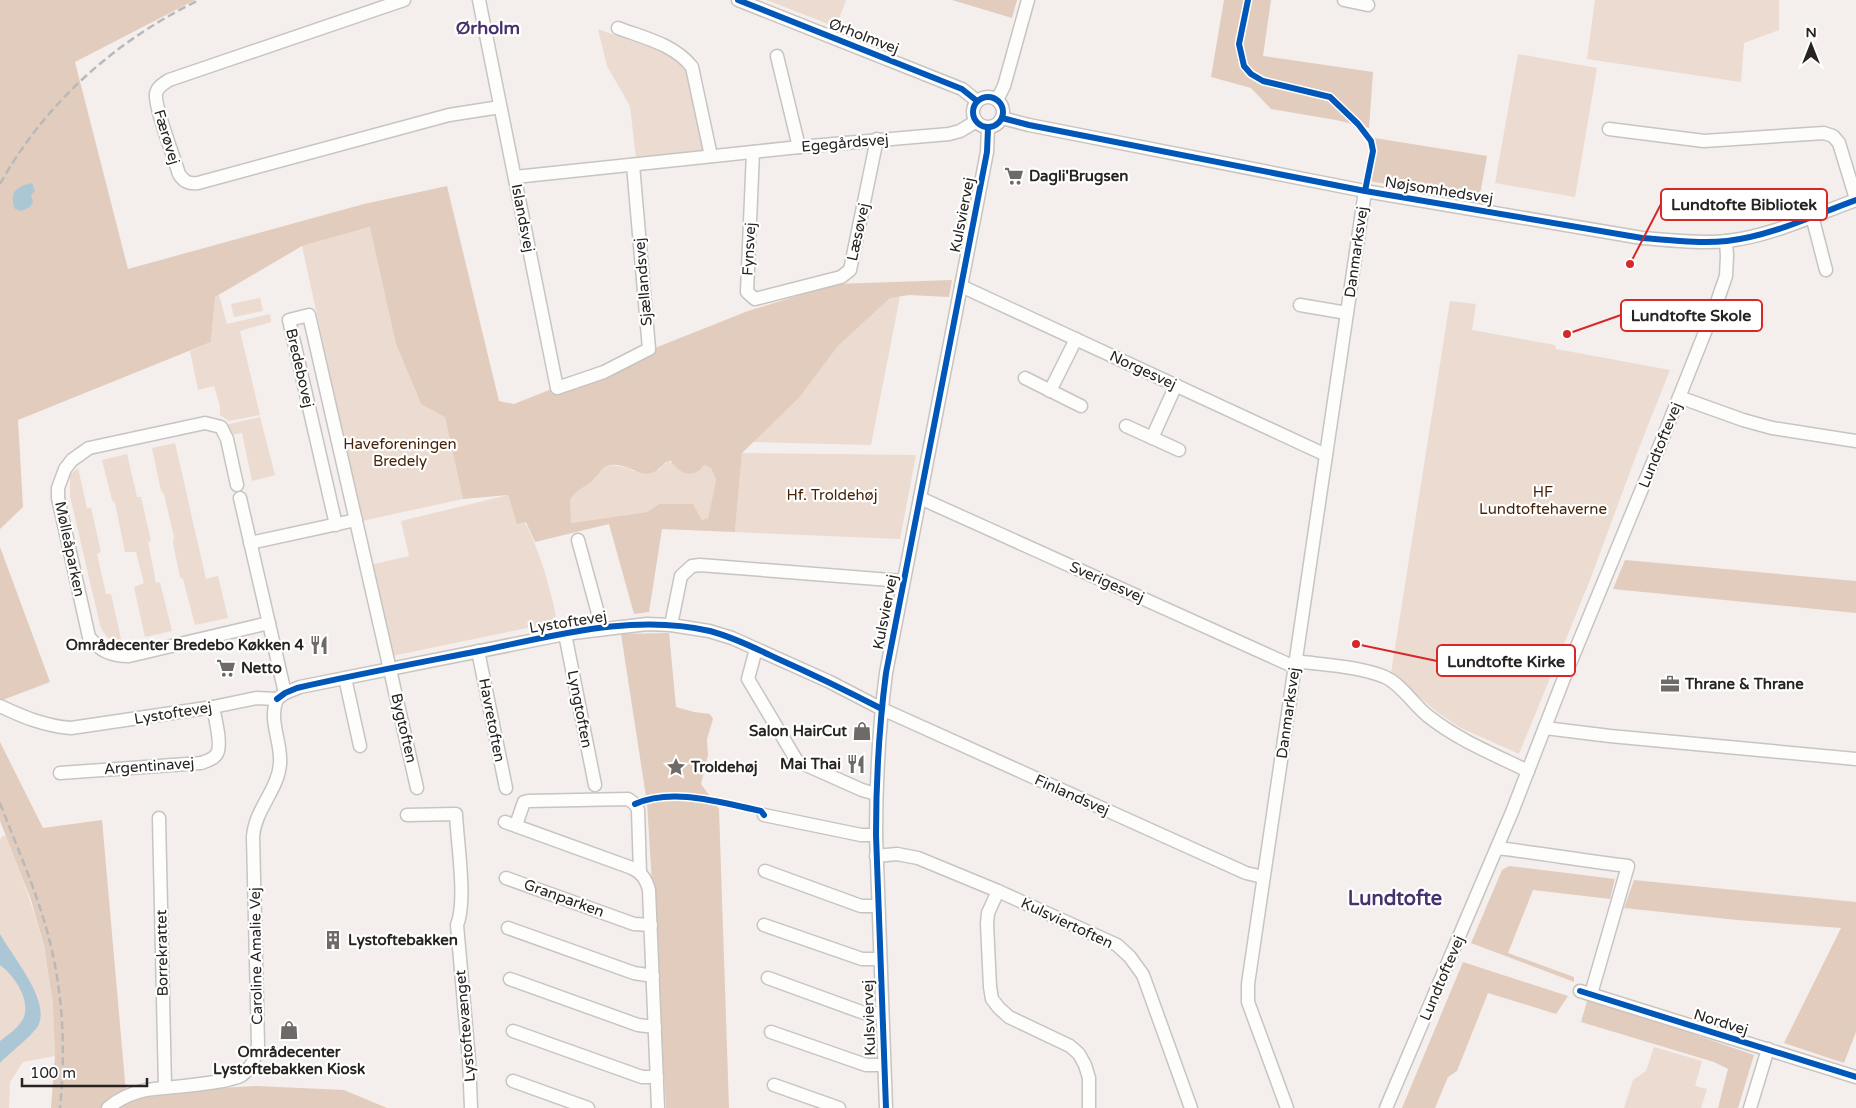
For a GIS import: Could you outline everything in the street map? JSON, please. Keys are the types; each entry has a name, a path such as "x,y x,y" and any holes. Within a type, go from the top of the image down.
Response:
{"street":[{"name":"Færøvej","path":"404,0 178,77 160,86 156,95 157,107 179,174 190,184 198,184 448,115 500,107"},
{"name":"Islandsvej","path":"479,0 557,388 604,372"},
{"name":"Ørholmvej","path":"738,0 962,89 977,101"},
{"path":"997,100 1004,86 1028,0"},
{"path":"1344,0 1368,5"},
{"path":"618,28 673,49 684,56 692,67 711,156"},
{"path":"777,56 799,147"},
{"path":"987,97 997,100 1003,108 1002,118 999,123 988,128 975,122 972,111 977,101 987,97"},
{"name":"Nøjsomhedsvej","path":"1002,118 1129,146 1365,191 1642,238 1690,242 1726,241"},
{"name":"Egegårdsvej","path":"514,178 877,139 949,134 960,132 975,122"},
{"name":"Kulsviervej","path":"886,1108 876,856 876,794 882,709 886,674 987,152 988,128"},
{"path":"1609,129 1704,142 1824,133 1833,136 1839,143 1856,199 1765,233 1726,241"},
{"name":"Læsøvej","path":"798,288 841,277 850,270 877,139"},
{"name":"Fynsvej","path":"753,152 747,292 756,299 798,288"},
{"name":"Sjællandsvej","path":"604,372 649,349 633,165"},
{"name":"Danmarksvej","path":"1287,1108 1248,1002 1248,984 1365,191"},
{"path":"1812,216 1826,270"},
{"name":"Lundtoftevej","path":"1386,1108 1497,848 1679,397 1726,276 1726,241"},
{"name":"Norgesvej","path":"961,286 1326,455"},
{"name":"Danmarksvej","path":"1300,305 1347,313"},
{"name":"Bredebovej","path":"336,525 289,320 309,315 390,669"},
{"path":"1050,391 1076,339"},
{"path":"1025,378 1081,406"},
{"path":"1152,438 1176,386"},
{"path":"1679,397 1743,420 1772,428 1856,442"},
{"name":"Mølleåparken","path":"269,623 129,656 115,656 96,646 89,637 58,498 60,483 65,469 72,460 88,448 205,423 221,427 227,438 269,623 281,696"},
{"path":"1126,426 1178,450"},
{"name":"Sverigesvej","path":"920,498 1279,660 1364,671 1388,678 1398,685 1428,716 1460,739 1528,771"},
{"path":"250,543 356,520"},
{"path":"578,540 602,628"},
{"name":"Kulsviervej","path":"671,625 681,576 692,566 700,565 904,581"},
{"name":"Lystoftevej","path":"0,706 38,722 55,727 71,728 213,707 256,698 281,696 297,688 478,651 602,628 647,624 671,625 732,638 830,682 882,709"},
{"name":"Lyngtoften","path":"565,634 596,785"},
{"path":"756,648 748,679 797,761 862,790 876,794"},
{"name":"Havretoften","path":"478,651 506,788"},
{"name":"Bygtoften","path":"390,669 418,788"},
{"path":"345,678 360,746"},
{"name":"Caroline Amalie Vej","path":"108,1108 118,1100 133,1093 165,1087 228,1080 242,1075 255,1058 258,1045 253,837 256,820 277,778 280,766 274,708 281,696"},
{"name":"Argentinavej","path":"60,773 202,763 212,759 218,754 220,745 213,707"},
{"name":"Finlandsvej","path":"882,709 1246,873 1264,877"},
{"path":"1545,728 1618,737 1856,759"},
{"path":"640,873 638,810 635,804 628,799 528,800 524,802 510,824 640,873 646,880 649,890 651,925 658,1108"},
{"name":"Lystoftevænget","path":"407,815 456,814 461,880 460,918 457,925 469,1060 471,1108"},
{"path":"764,815 862,835 876,836"},
{"name":"Borrekrattet","path":"160,818 165,1087"},
{"name":"Nordvej","path":"1497,848 1628,866 1585,992 1856,1076"},
{"name":"Kulsviertoften","path":"876,856 897,854 918,858 1117,944 1130,956 1143,975 1190,1108"},
{"path":"765,872 861,906 878,906"},
{"name":"Granparken","path":"506,878 634,924 651,925"},
{"path":"998,891 988,913 987,924 992,999 1009,1017 1070,1046 1079,1054 1089,1078 1089,1108"},
{"path":"764,924 862,959 879,959"},
{"path":"508,928 634,973 653,976"},
{"path":"768,978 864,1012 882,1013"},
{"path":"510,979 638,1025 655,1027"},
{"path":"512,1031 642,1076 657,1077"},
{"path":"771,1032 866,1065 884,1066"},
{"path":"1750,1108 1768,1049"},
{"path":"513,1081 588,1108"},
{"path":"774,1085 839,1108"}],"green space":[{"path":"767,0 846,0 836,27"},
{"path":"1595,0 1779,0 1779,30 1744,43 1741,82 1587,59"},
{"path":"598,29 674,56 682,62 687,73 705,151 636,158 630,106 607,66"},
{"path":"1518,54 1597,68 1575,197 1495,183"},
{"name":"Haveforeningen Bredely","path":"371,227 396,344 421,404 445,416 463,499 362,521 302,246"},
{"path":"219,295 227,324 270,314 271,322 240,331 260,415 229,421 220,415 220,406 214,386 198,390 190,351 211,342 215,297"},
{"path":"900,296 871,445 753,442 799,398 838,346 890,298"},
{"path":"260,298 263,311 234,317 231,304"},
{"name":"HF Lundtoftehaverne","path":"1450,301 1476,304 1472,330 1555,345 1556,349 1670,370 1590,580 1519,754 1461,728 1437,712 1391,673"},
{"path":"260,417 275,475 252,481 242,433 230,435 225,425"},
{"path":"175,443 206,579 218,576 228,618 195,625 183,579 180,577 173,543 174,537 164,494 161,491 152,448"},
{"name":"Hf. Troldehøj","path":"742,453 916,455 900,539 735,532"},
{"path":"127,454 137,497 141,497 151,541 148,542 156,583 160,582 172,631 145,637 134,587 144,583 136,552 125,552 115,503 112,500 102,460"},
{"path":"667,462 704,465 711,468 716,480 708,518 702,520 693,504 659,504 647,512 571,523 569,499 575,491 595,479 601,468 611,465 629,468 633,471 659,470"},
{"path":"78,468 87,508 91,508 101,552 97,554 106,594 111,594 122,643 108,638 100,625 70,496 70,475"},
{"path":"508,495 517,523 525,522 544,568 556,616 551,623 392,656 370,565 409,556 401,521"},
{"path":"2,836 6,836 14,856 36,918 41,938 53,1002 55,1056 23,1062 10,1082 9,1108 0,1108 0,840"},
{"path":"1654,1047 1702,1061 1695,1086 1707,1089 1701,1108 1624,1108 1633,1080 1646,1071"}],"shaded area":[{"path":"0,0 195,0 75,62 128,269 364,204 447,186 499,401 514,404 748,311 836,284 952,280 949,297 909,295 890,298 838,346 799,398 742,453 735,532 662,529 649,612 634,614 609,524 535,542 526,522 517,524 508,495 463,499 445,417 421,404 396,344 370,227 302,246 215,297 211,342 18,420 23,507 0,529","holes":["671,461 683,472 692,474 704,465 711,468 716,480 708,518 702,520 693,504 659,504 647,512 571,523 570,499 593,480 604,467 619,465 645,474 651,473 666,462"]},
{"path":"952,0 1017,0 1012,18"},
{"path":"1224,0 1271,0 1263,56 1373,72 1369,128 1336,120 1271,109 1251,88 1211,77"},
{"path":"1368,137 1487,156 1479,200 1369,181"},
{"path":"0,547 50,682 0,701"},
{"path":"1625,560 1856,581 1856,613 1613,589"},
{"path":"669,633 676,707 710,714 713,719 707,739 708,755 701,784 719,809 729,1108 666,1108 647,803 621,634"},
{"path":"0,742 43,828 102,820 126,1093 257,1086 344,1090 387,1108 51,1108 55,1056 53,1002 44,946 31,900 0,821"},
{"path":"1509,866 1615,879 1610,899 1533,890 1508,953 1574,977 1574,982 1471,943 1502,870"},
{"path":"1634,880 1856,902 1856,1032 1844,1063 1784,1043 1841,928 1737,920 1624,908"},
{"path":"1463,962 1568,996 1556,1014 1488,993 1457,1071 1448,1077 1435,1108 1402,1108"},
{"path":"1588,998 1754,1055 1738,1108 1718,1108 1728,1069 1714,1062 1581,1022"}],"water":[{"path":"32,183 35,191 31,195 33,202 30,207 21,211 15,209 13,198 15,191 22,186"},
{"path":"0,934 28,977 39,1002 41,1014 39,1024 27,1039 0,1063 0,1041 21,1022 25,1012 25,1004 16,982 0,965"}],"railway":[{"path":"0,184 18,154 39,126 85,77 139,35 168,16 199,0"},
{"path":"0,803 37,898 57,974 63,1041 60,1108"}],"cycle path":[{"path":"738,0 962,89 977,101"},
{"path":"1248,0 1239,44 1244,66 1251,74 1263,81 1330,97 1358,124 1371,141 1373,151 1365,191"},
{"path":"988,97 999,101 1003,112 999,123 988,127 977,123 973,112 977,101 988,97"},
{"path":"1002,118 1029,125 1365,191 1642,238 1706,242 1744,238 1777,230 1856,200"},
{"path":"886,1108 876,835 878,754 886,673 987,152 988,128"},
{"path":"277,699 297,688 365,673 565,633 623,625 652,624 681,626 727,636 816,676 882,709"},
{"path":"635,804 665,797 698,798 761,811 764,815"},
{"path":"1580,991 1856,1077"}],"place":[{"name":"Dagli'Brugsen","path":"1014,176"},
{"name":"Lundtofte Bibliotek","path":"1630,264"},
{"name":"Lundtofte Skole","path":"1567,334"},
{"name":"Lundtofte Kirke","path":"1356,644"},
{"name":"Områdecenter Bredebo Køkken 4","path":"319,645"},
{"name":"Netto","path":"226,668"},
{"name":"Thrane & Thrane","path":"1670,684"},
{"name":"Salon HairCut","path":"862,731"},
{"name":"Mai Thai","path":"856,764"},
{"name":"Troldehøj","path":"676,767"},
{"name":"Lystoftebakken","path":"333,940"},
{"name":"Områdecenter Lystoftebakken Kiosk","path":"289,1030"}],"district":[{"name":"Ørholm","path":"488,28"},
{"name":"Lundtofte","path":"1395,898"}]}
